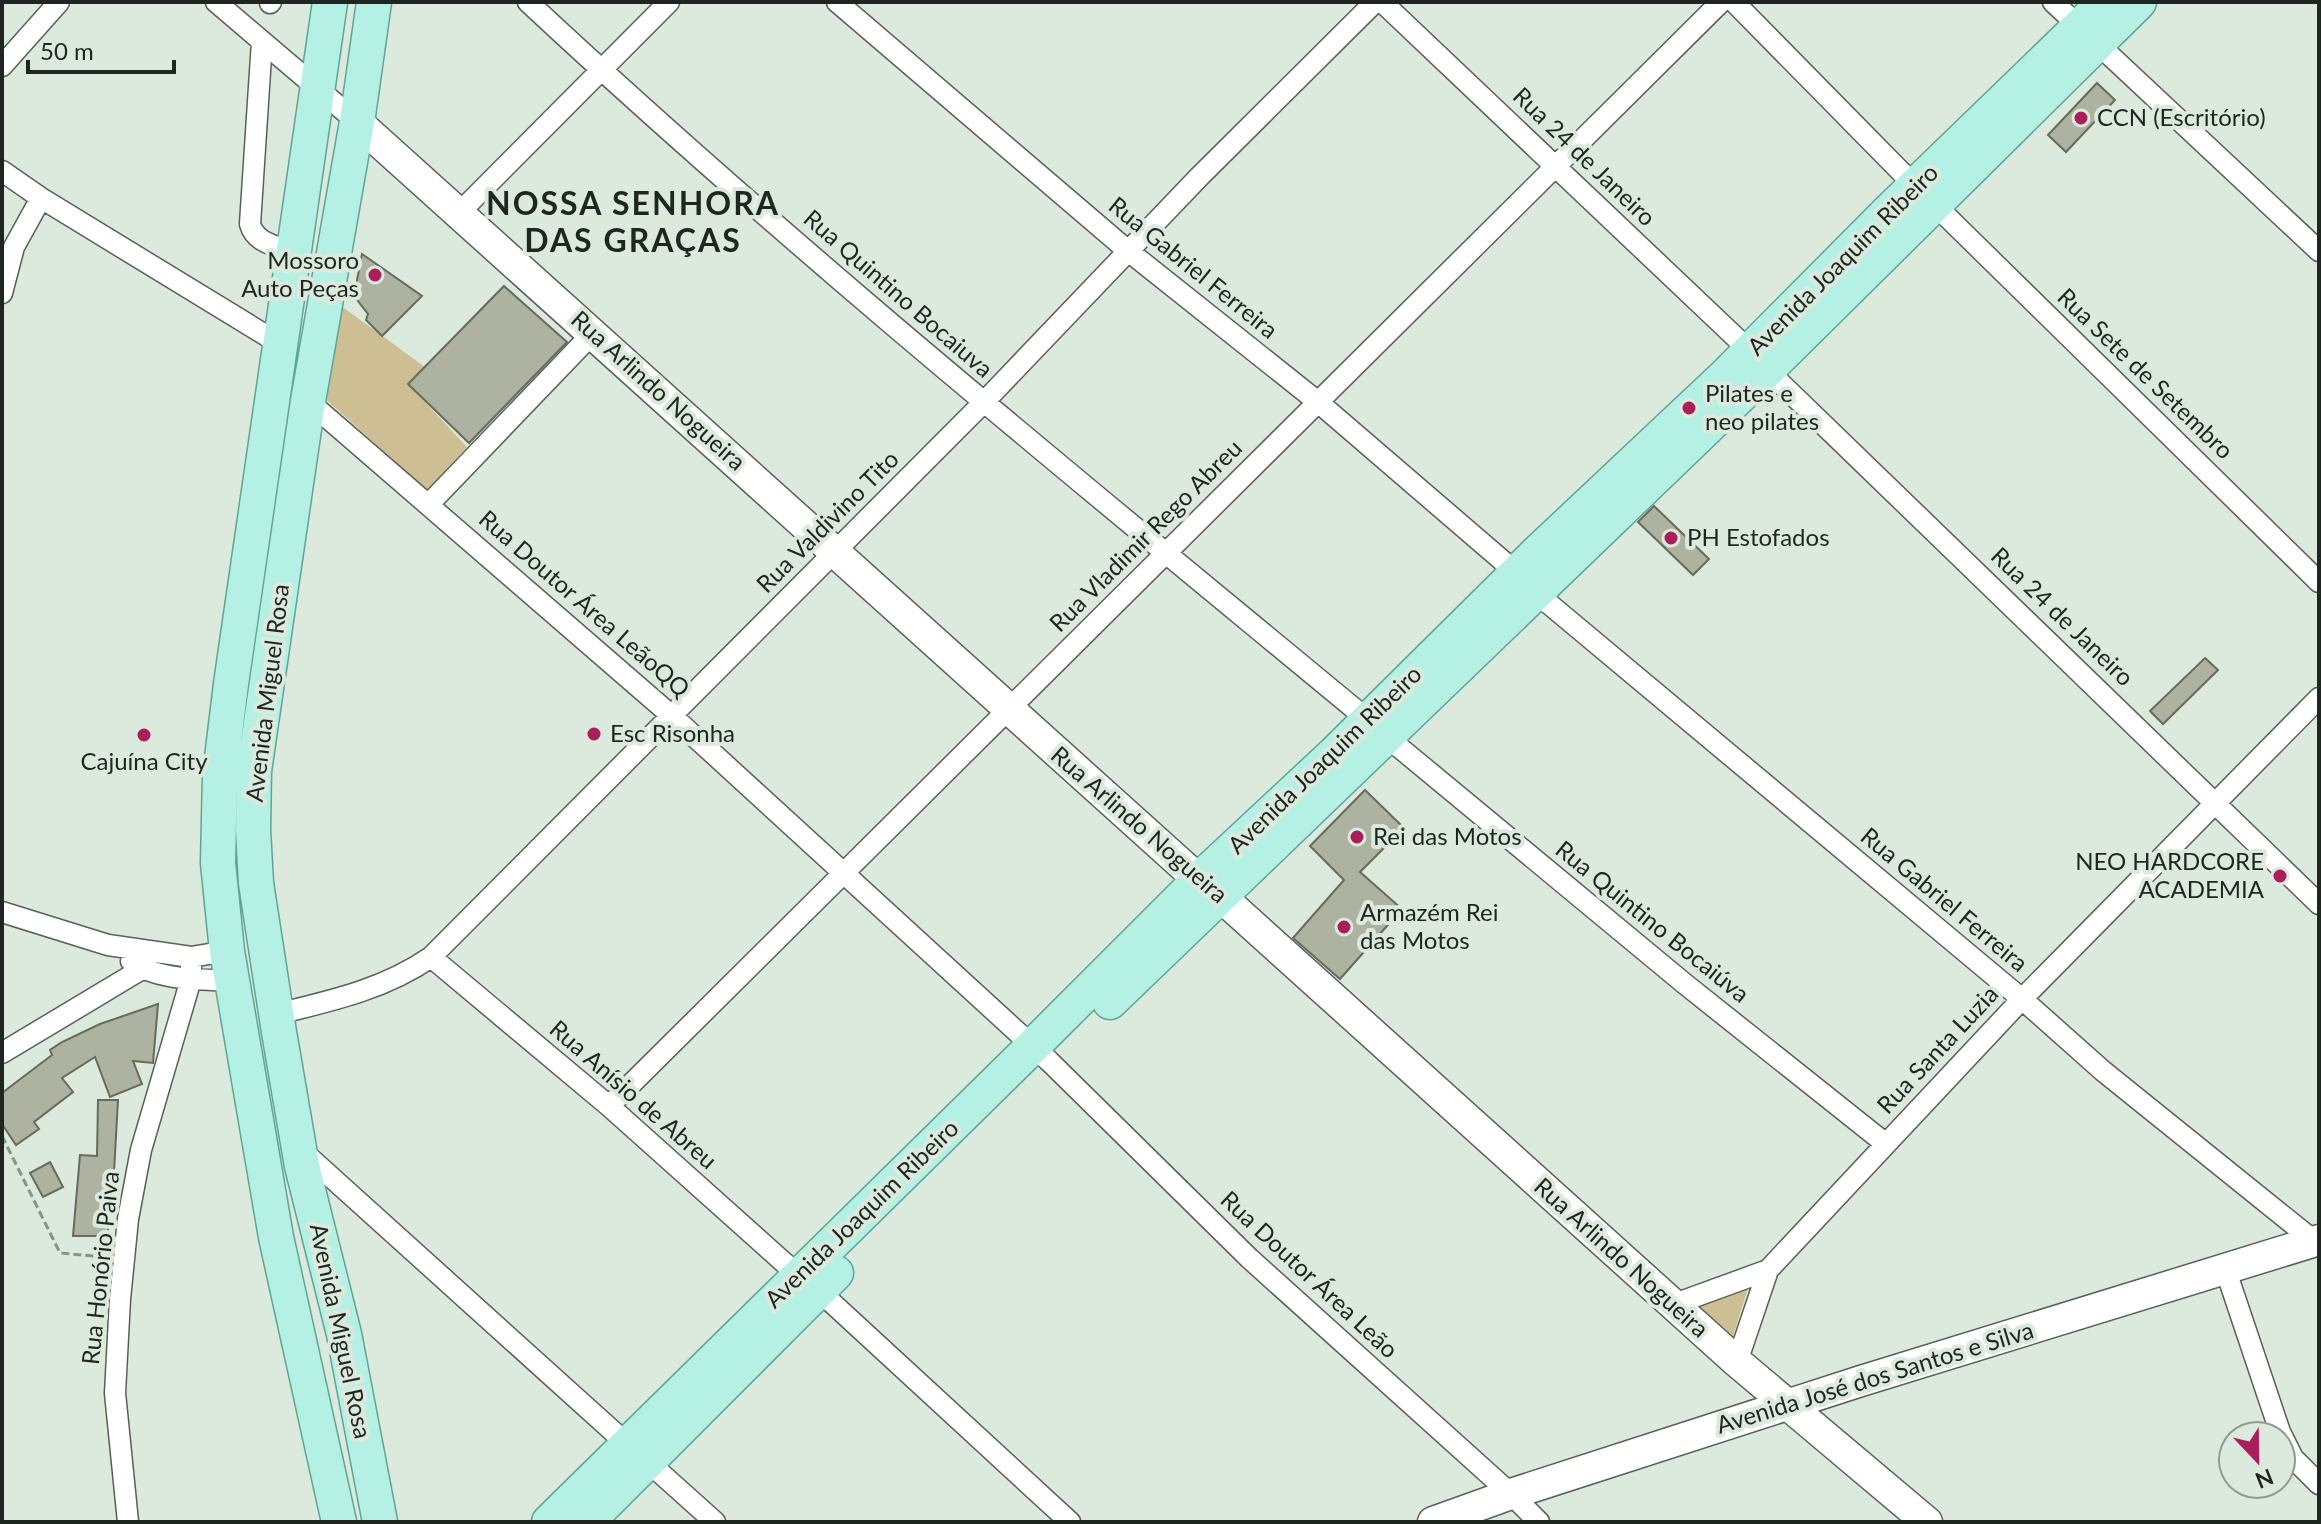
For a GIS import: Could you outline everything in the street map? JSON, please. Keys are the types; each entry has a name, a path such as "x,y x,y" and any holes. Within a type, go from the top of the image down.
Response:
{"main road":[{"name":"Avenida Miguel Rosa","path":"330,2 220,774 218,863 230,966 276,1237 339,1522"},
{"name":"Avenida Miguel Rosa","path":"374,2 357,122 308,401 254,771 253,830 256,883 299,1148 344,1334 381,1521"},
{"name":"Avenida Joaquim Ribeiro","path":"2089,36 2105,2"},
{"name":"Avenida Joaquim Ribeiro","path":"549,1522 637,1453 1209,887 1378,729 2089,36 2139,2"},
{"name":"Avenida Joaquim Ribeiro","path":"587,1522 637,1453"}],"street":[{"path":"2,66 59,2"},
{"path":"216,2 357,122"},
{"name":"Rua Quintino Bocaiuva","path":"528,2 600,69 983,403"},
{"path":"460,212 669,2"},
{"name":"Rua Gabriel Ferreira","path":"837,2 1127,250 1318,402 2103,1071 2317,1242"},
{"name":"Rua Valdivino Tito","path":"277,1014 332,1001 391,980 431,957 983,403 1127,250 1375,2"},
{"name":"Rua 24 de Janeiro","path":"1382,2 1758,360 2319,904"},
{"name":"Rua Vladimir Rego Abreu","path":"609,1106 1721,2"},
{"name":"Rua Sete de Setembro","path":"1734,2 1925,196 2319,582"},
{"path":"2053,2 2319,251"},
{"path":"262,41 250,224 256,236 264,242 293,252"},
{"name":"Rua Arlindo Nogueira","path":"357,122 1672,1305 1927,1522"},
{"path":"2,171 280,344"},
{"path":"2,293 14,247 41,198"},
{"path":"429,504 593,333"},
{"name":"Rua Doutor Área LeãoQQ","path":"308,401 672,716 1041,1054"},
{"name":"Rua Quintino Bocaiúva","path":"983,403 1662,965 1886,1144"},
{"name":"Rua Santa Luzia","path":"1737,1362 1768,1270 2022,999 2319,698"},
{"path":"2,912 108,945 230,966"},
{"path":"108,945 142,969 191,979 230,966"},
{"name":"Rua Honório Paiva","path":"128,1522 115,1393 128,1219 141,1150 191,979 191,957"},
{"name":"Rua Anísio de Abreu","path":"431,957 609,1106 809,1283 1070,1522"},
{"path":"2,1053 142,969"},
{"name":"Rua Doutor Área Leão","path":"1041,1054 1249,1258 1539,1522"},
{"path":"299,1148 715,1522"},
{"name":"Avenida José dos Santos e Silva","path":"1433,1522 1788,1405 2317,1242"},
{"name":"Rua Santa Luzia","path":"1672,1305 1768,1270"},
{"path":"2226,1271 2280,1432 2293,1458 2319,1484"}],"path":[{"path":"2,1136 60,1253 125,1258"}],"shaded area":[{"path":"337,303 425,367 409,385 467,447 427,490 322,396"},
{"path":"1755,1266 1733,1336 1695,1302 1704,1283"}],"building":[{"name":"CCN (Escritório)","path":"2097,83 2115,100 2066,152 2048,135"},
{"name":"Mossoro Auto Peças","path":"362,254 422,296 382,336 366,320 368,314 354,296"},
{"path":"504,286 567,342 469,443 408,384"},
{"name":"PH Estofados","path":"1654,506 1709,559 1693,575 1638,522"},
{"path":"2205,658 2218,670 2163,724 2150,711"},
{"path":"1365,790 1404,828 1360,872 1402,909 1340,979 1293,938 1344,880 1310,846"},
{"path":"158,1004 153,1063 133,1061 142,1084 110,1097 95,1057 62,1078 73,1092 34,1122 39,1129 16,1145 2,1124 2,1093 52,1055 50,1050 62,1042 100,1024"},
{"path":"98,1100 118,1100 108,1236 73,1236 80,1155 97,1156"},
{"path":"50,1162 63,1187 43,1197 30,1173"}],"place":[{"name":"CCN (Escritório)","path":"2081,118"},
{"name":"Mossoro Auto Peças","path":"375,275"},
{"name":"Pilates e neo pilates","path":"1689,408"},
{"name":"PH Estofados","path":"1671,538"},
{"name":"Esc Risonha","path":"594,734"},
{"name":"Cajuína City","path":"144,735"},
{"name":"Rei das Motos","path":"1357,837"},
{"name":"NEO HARDCORE ACADEMIA","path":"2280,876"},
{"name":"Armazém Rei das Motos","path":"1344,927"}],"district":[{"name":"NOSSA SENHORA DAS GRAÇAS","path":"633,222"}]}
